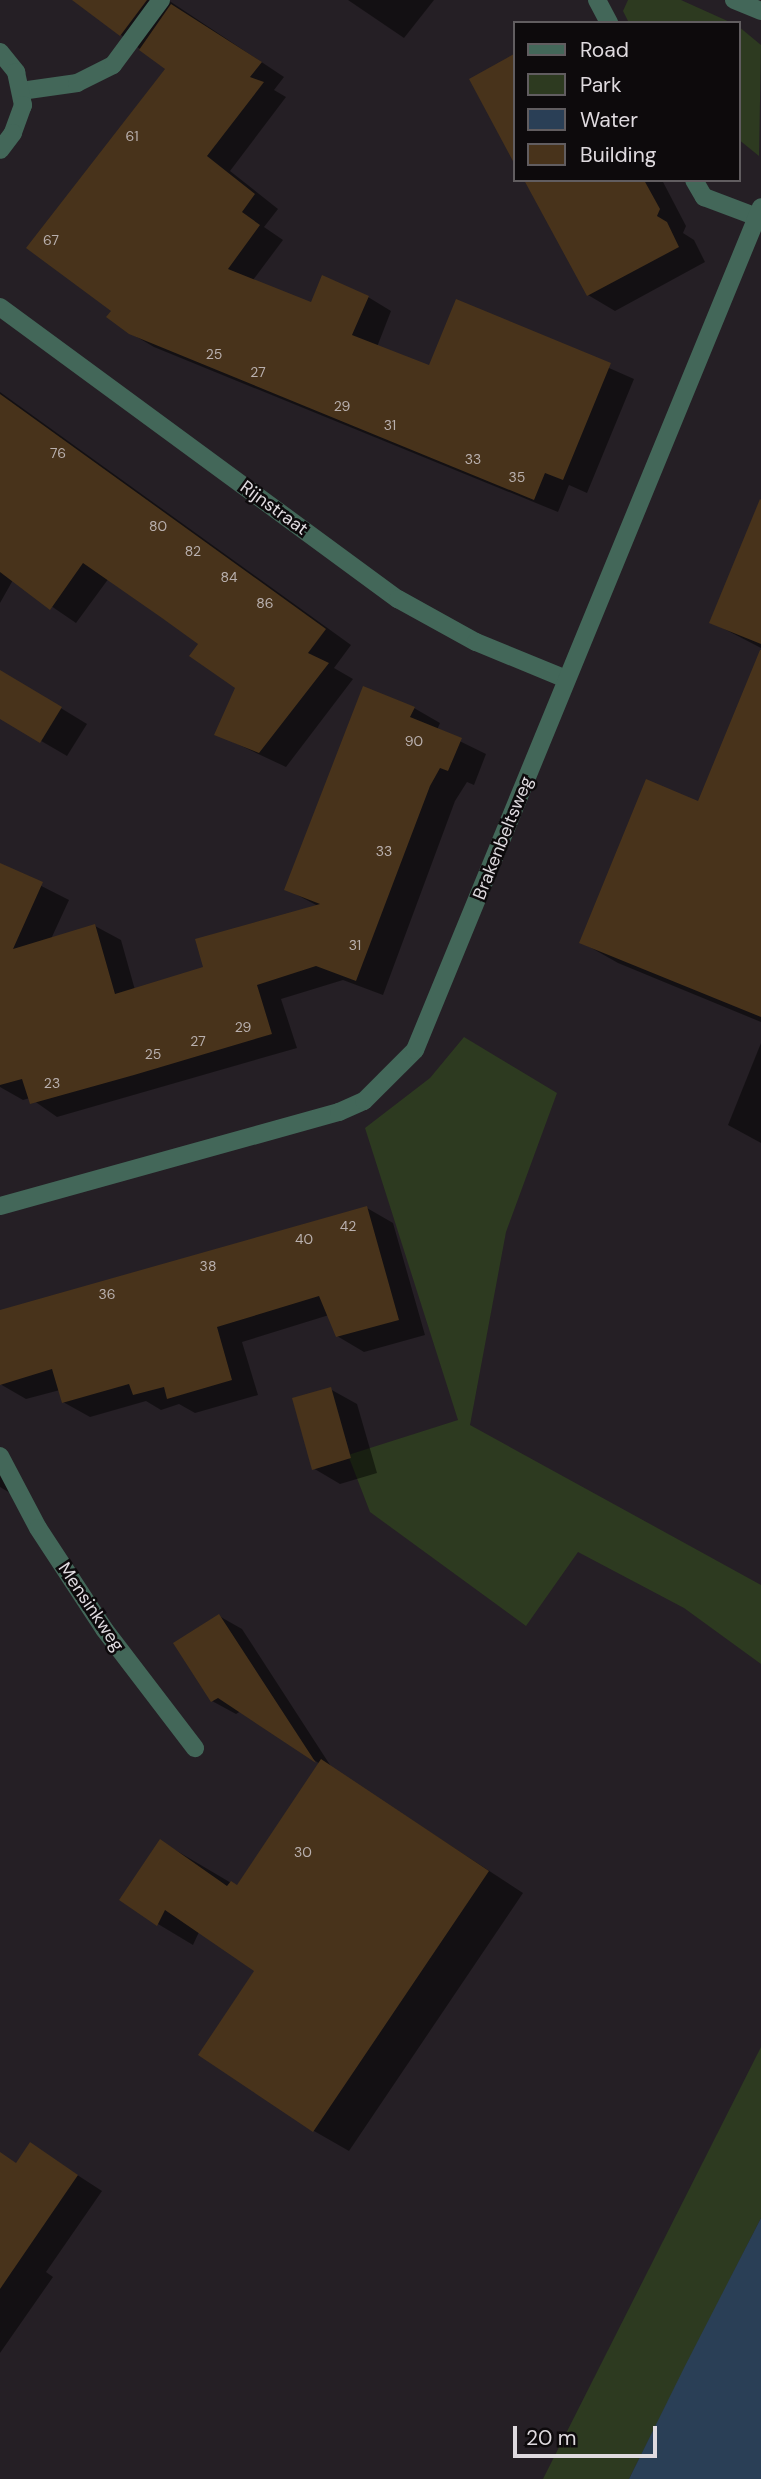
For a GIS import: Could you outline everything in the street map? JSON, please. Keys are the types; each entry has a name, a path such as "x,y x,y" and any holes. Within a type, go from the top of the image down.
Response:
{"street":[{"path":"21,91 77,83 113,65 161,0"},
{"path":"597,0 609,21"},
{"path":"734,0 761,11"},
{"path":"0,52 16,72 21,91 20,118 0,150"},
{"path":"695,182 704,197 759,212"},
{"name":"Brakenbeltsweg","path":"0,1206 339,1111 364,1101 387,1082 415,1050 431,1020 566,679 759,212"},
{"name":"Rijnstraat","path":"0,307 398,598 476,642 566,679"},
{"name":"Mensinkweg","path":"0,1456 38,1528 104,1629 195,1748"}],"green space":[{"path":"628,0 681,0 728,21 628,21 623,11"},
{"path":"740,28 761,45 759,156 740,141"},
{"path":"464,1037 557,1093 506,1232 470,1425 761,1585 761,1664 684,1608 578,1552 526,1626 370,1512 348,1455 458,1420 365,1128 430,1078"},
{"path":"761,2047 761,2218 629,2479 543,2479"}],"water":[{"path":"761,2218 761,2479 629,2479 685,2366"}],"building":[{"path":"72,0 147,0 120,36"},
{"path":"171,4 262,62 250,77 264,82 207,156 255,194 242,212 260,225 228,269 311,302 322,275 369,296 352,335 429,365 456,299 611,363 563,480 545,473 534,500 129,334 106,317 111,311 26,248 165,69 139,50"},
{"path":"512,55 512,159 469,79"},
{"path":"525,182 645,182 660,209 657,216 667,222 679,247 587,296"},
{"path":"0,394 326,629 308,653 329,663 259,753 214,735 235,688 189,656 198,644 162,618 83,563 50,610 0,572"},
{"path":"761,500 761,644 709,623"},
{"path":"760,650 761,1017 579,943 646,779 698,801"},
{"path":"0,670 62,707 40,743 0,719"},
{"path":"363,686 415,707 410,717 462,738 448,771 440,768 430,786 356,981 316,966 257,985 272,1034 134,1075 30,1104 22,1079 0,1085 0,863 43,882 13,949 95,924 115,994 203,967 195,939 320,904 284,890"},
{"path":"367,1206 399,1320 336,1337 319,1296 217,1327 232,1380 167,1399 164,1387 133,1395 129,1384 62,1403 52,1369 0,1385 0,1310"},
{"path":"331,1387 351,1458 312,1470 292,1398"},
{"path":"219,1614 316,1763 218,1698 211,1702 173,1643"},
{"path":"321,1759 489,1871 313,2132 198,2055 254,1971 165,1910 157,1926 119,1900 160,1839 227,1886 231,1881 237,1885"},
{"path":"30,2142 78,2175 0,2289 0,2152 16,2163"}]}
